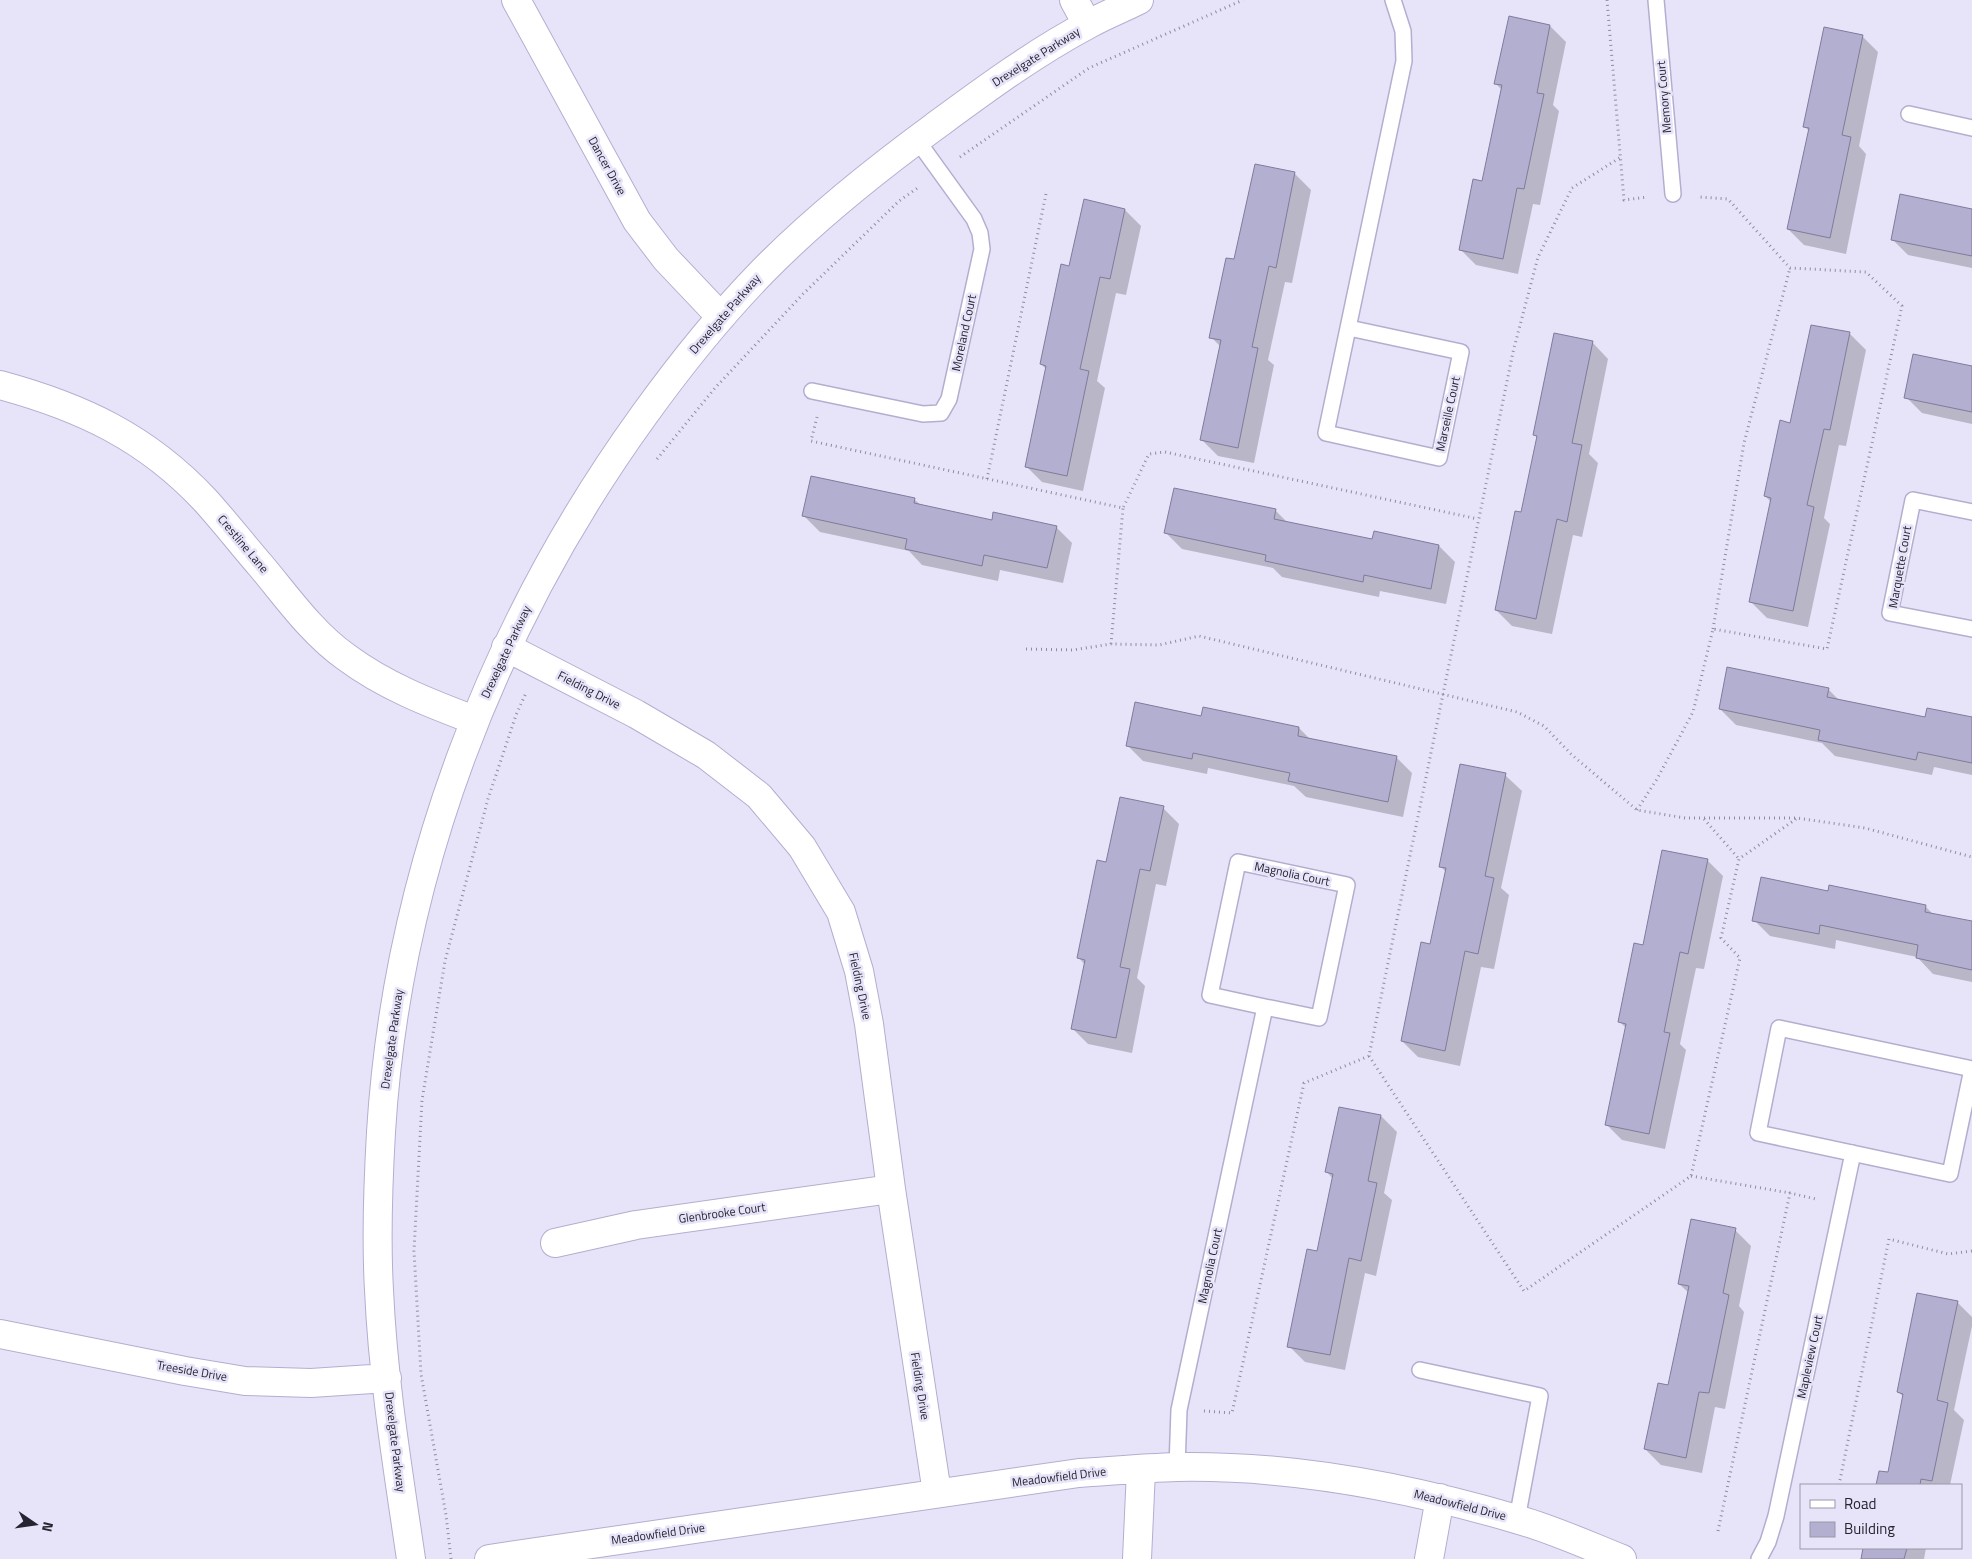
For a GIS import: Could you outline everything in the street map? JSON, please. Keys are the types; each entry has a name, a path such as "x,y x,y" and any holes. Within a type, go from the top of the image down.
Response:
{"street":[{"name":"Dancer Drive","path":"516,0 637,221 666,259 720,316"},
{"path":"1074,0 1087,24"},
{"name":"Drexelgate Parkway","path":"410,1559 387,1378 379,1291 378,1201 381,1130 388,1061 399,986 428,853 474,720 506,647 576,517 619,450 677,370 720,316 764,270 820,217 866,178 987,88 1087,24 1139,0"},
{"name":"Crestline Lane","path":"0,385 41,396 87,414 124,434 151,452 205,500 316,631 345,656 376,677 413,696 474,720"},
{"name":"Fielding Drive","path":"506,647 636,714 706,755 759,796 802,847 841,912 859,971 869,1024 891,1189 936,1493"},
{"name":"Glenbrooke Court","path":"555,1243 636,1225 891,1189"},
{"name":"Treeside Drive","path":"0,1334 245,1381 312,1383 387,1378"},
{"name":"Meadowfield Drive","path":"490,1559 1079,1473 1177,1467 1284,1472 1368,1484 1440,1498 1517,1519 1622,1559"},
{"path":"1137,1559 1141,1470"},
{"path":"1428,1559 1440,1498"}],"lane":[{"name":"Marseille Court","path":"1349,328 1461,352 1439,458 1326,433 1404,61 1403,31 1393,0"},
{"name":"Memory Court","path":"1656,0 1673,194"},
{"path":"1909,114 1972,128"},
{"name":"Moreland Court","path":"817,392 923,414 941,413 949,399 982,249 980,233 974,219 917,140"},
{"name":"Marquette Court","path":"1972,512 1913,500 1890,613 1972,630"},
{"name":"Magnolia Court","path":"1238,862 1347,885 1319,1018 1265,1007 1210,995 1238,862"},
{"name":"Magnolia Court","path":"1177,1467 1179,1410 1265,1007"},
{"path":"1780,1028 1972,1069 1950,1174 1854,1153 1758,1133 1780,1028"},
{"name":"Mapleview Court","path":"1759,1559 1768,1542 1776,1516 1854,1153"},
{"path":"1420,1370 1540,1396 1517,1519"}],"path":[{"path":"982,141 1089,68 1243,0"},
{"path":"1607,0 1624,200 1673,194 1728,200 1790,268 1866,272 1902,306 1827,649 1712,629"},
{"path":"1621,157 1572,188 1538,257 1513,352 1369,1056 1524,1291 1692,1176 1740,958 1721,938 1739,859 1797,818"},
{"path":"987,479 1046,194"},
{"path":"654,462 735,366 803,294 899,201"},
{"path":"1636,810 1657,779 1693,712 1712,629 1744,443 1790,268"},
{"path":"817,392 811,441 1123,508"},
{"path":"1111,644 1123,508 1150,454 1165,452 1478,520"},
{"path":"1026,649 1073,650 1111,644 1159,645 1199,636 1517,712 1544,726 1572,755 1636,810 1685,818 1797,818 1865,828 1972,857"},
{"path":"451,1559 446,1515 421,1365 414,1251 422,1100 445,961 488,799 516,715"},
{"path":"1703,818 1739,859"},
{"path":"1179,1410 1232,1413 1304,1083 1369,1056"},
{"path":"1692,1176 1790,1193 1842,1205"},
{"path":"1718,1531 1790,1193"},
{"path":"1839,1484 1889,1239 1948,1254 1972,1250"}],"building":[{"path":"1509,16 1550,25 1537,93 1544,94 1524,189 1517,188 1503,259 1459,250 1473,179 1482,181 1502,85 1494,84"},
{"path":"1824,27 1863,35 1842,135 1851,137 1830,238 1787,229 1809,128 1803,127"},
{"path":"1255,164 1295,172 1276,268 1269,266 1252,347 1258,348 1238,448 1200,440 1221,340 1209,338 1226,258 1234,259"},
{"path":"1900,194 1972,209 1972,256 1891,240"},
{"path":"1084,199 1125,209 1110,279 1100,277 1080,369 1089,371 1067,476 1025,467 1046,366 1040,364 1061,264 1069,266"},
{"path":"1811,325 1850,332 1830,430 1824,429 1807,505 1814,507 1793,611 1749,602 1771,498 1764,496 1780,420 1790,423"},
{"path":"1554,333 1593,341 1572,443 1582,445 1567,522 1557,519 1536,619 1495,610 1515,511 1521,512 1537,436 1533,435"},
{"path":"1913,354 1972,366 1972,412 1904,398"},
{"path":"811,476 915,498 914,503 992,520 993,512 1057,526 1047,568 984,555 982,566 905,549 907,539 802,516"},
{"path":"1174,488 1276,509 1274,519 1372,539 1374,531 1439,545 1431,589 1364,575 1363,582 1265,561 1266,555 1164,533"},
{"path":"1727,667 1829,688 1827,697 1925,717 1927,708 1972,717 1972,763 1918,752 1916,760 1818,740 1820,730 1719,709"},
{"path":"1135,702 1201,716 1203,707 1299,727 1298,736 1397,756 1388,802 1288,781 1290,773 1193,753 1192,759 1126,746"},
{"path":"1460,764 1506,773 1485,876 1494,878 1478,954 1465,951 1445,1051 1401,1041 1421,942 1430,944 1446,868 1439,867"},
{"path":"1120,797 1164,806 1150,871 1140,869 1120,967 1130,969 1116,1038 1071,1029 1085,960 1077,958 1097,860 1106,862"},
{"path":"1662,850 1708,859 1688,954 1680,952 1664,1032 1670,1033 1649,1134 1605,1125 1626,1024 1618,1022 1634,943 1643,945"},
{"path":"1761,877 1828,891 1829,885 1926,905 1925,912 1972,921 1972,970 1916,958 1918,945 1820,925 1819,934 1752,921"},
{"path":"1339,1107 1381,1115 1368,1181 1377,1183 1361,1261 1349,1258 1330,1355 1287,1347 1307,1249 1317,1251 1333,1174 1325,1172"},
{"path":"1691,1219 1736,1228 1723,1293 1729,1295 1709,1393 1699,1392 1686,1458 1644,1449 1658,1383 1668,1385 1689,1286 1678,1284"},
{"path":"1917,1293 1958,1301 1937,1400 1948,1403 1932,1481 1921,1479 1920,1484 1876,1484 1879,1471 1888,1472 1903,1394 1897,1392"},
{"path":"1863,1549 1907,1549 1904,1559 1861,1559"}]}
